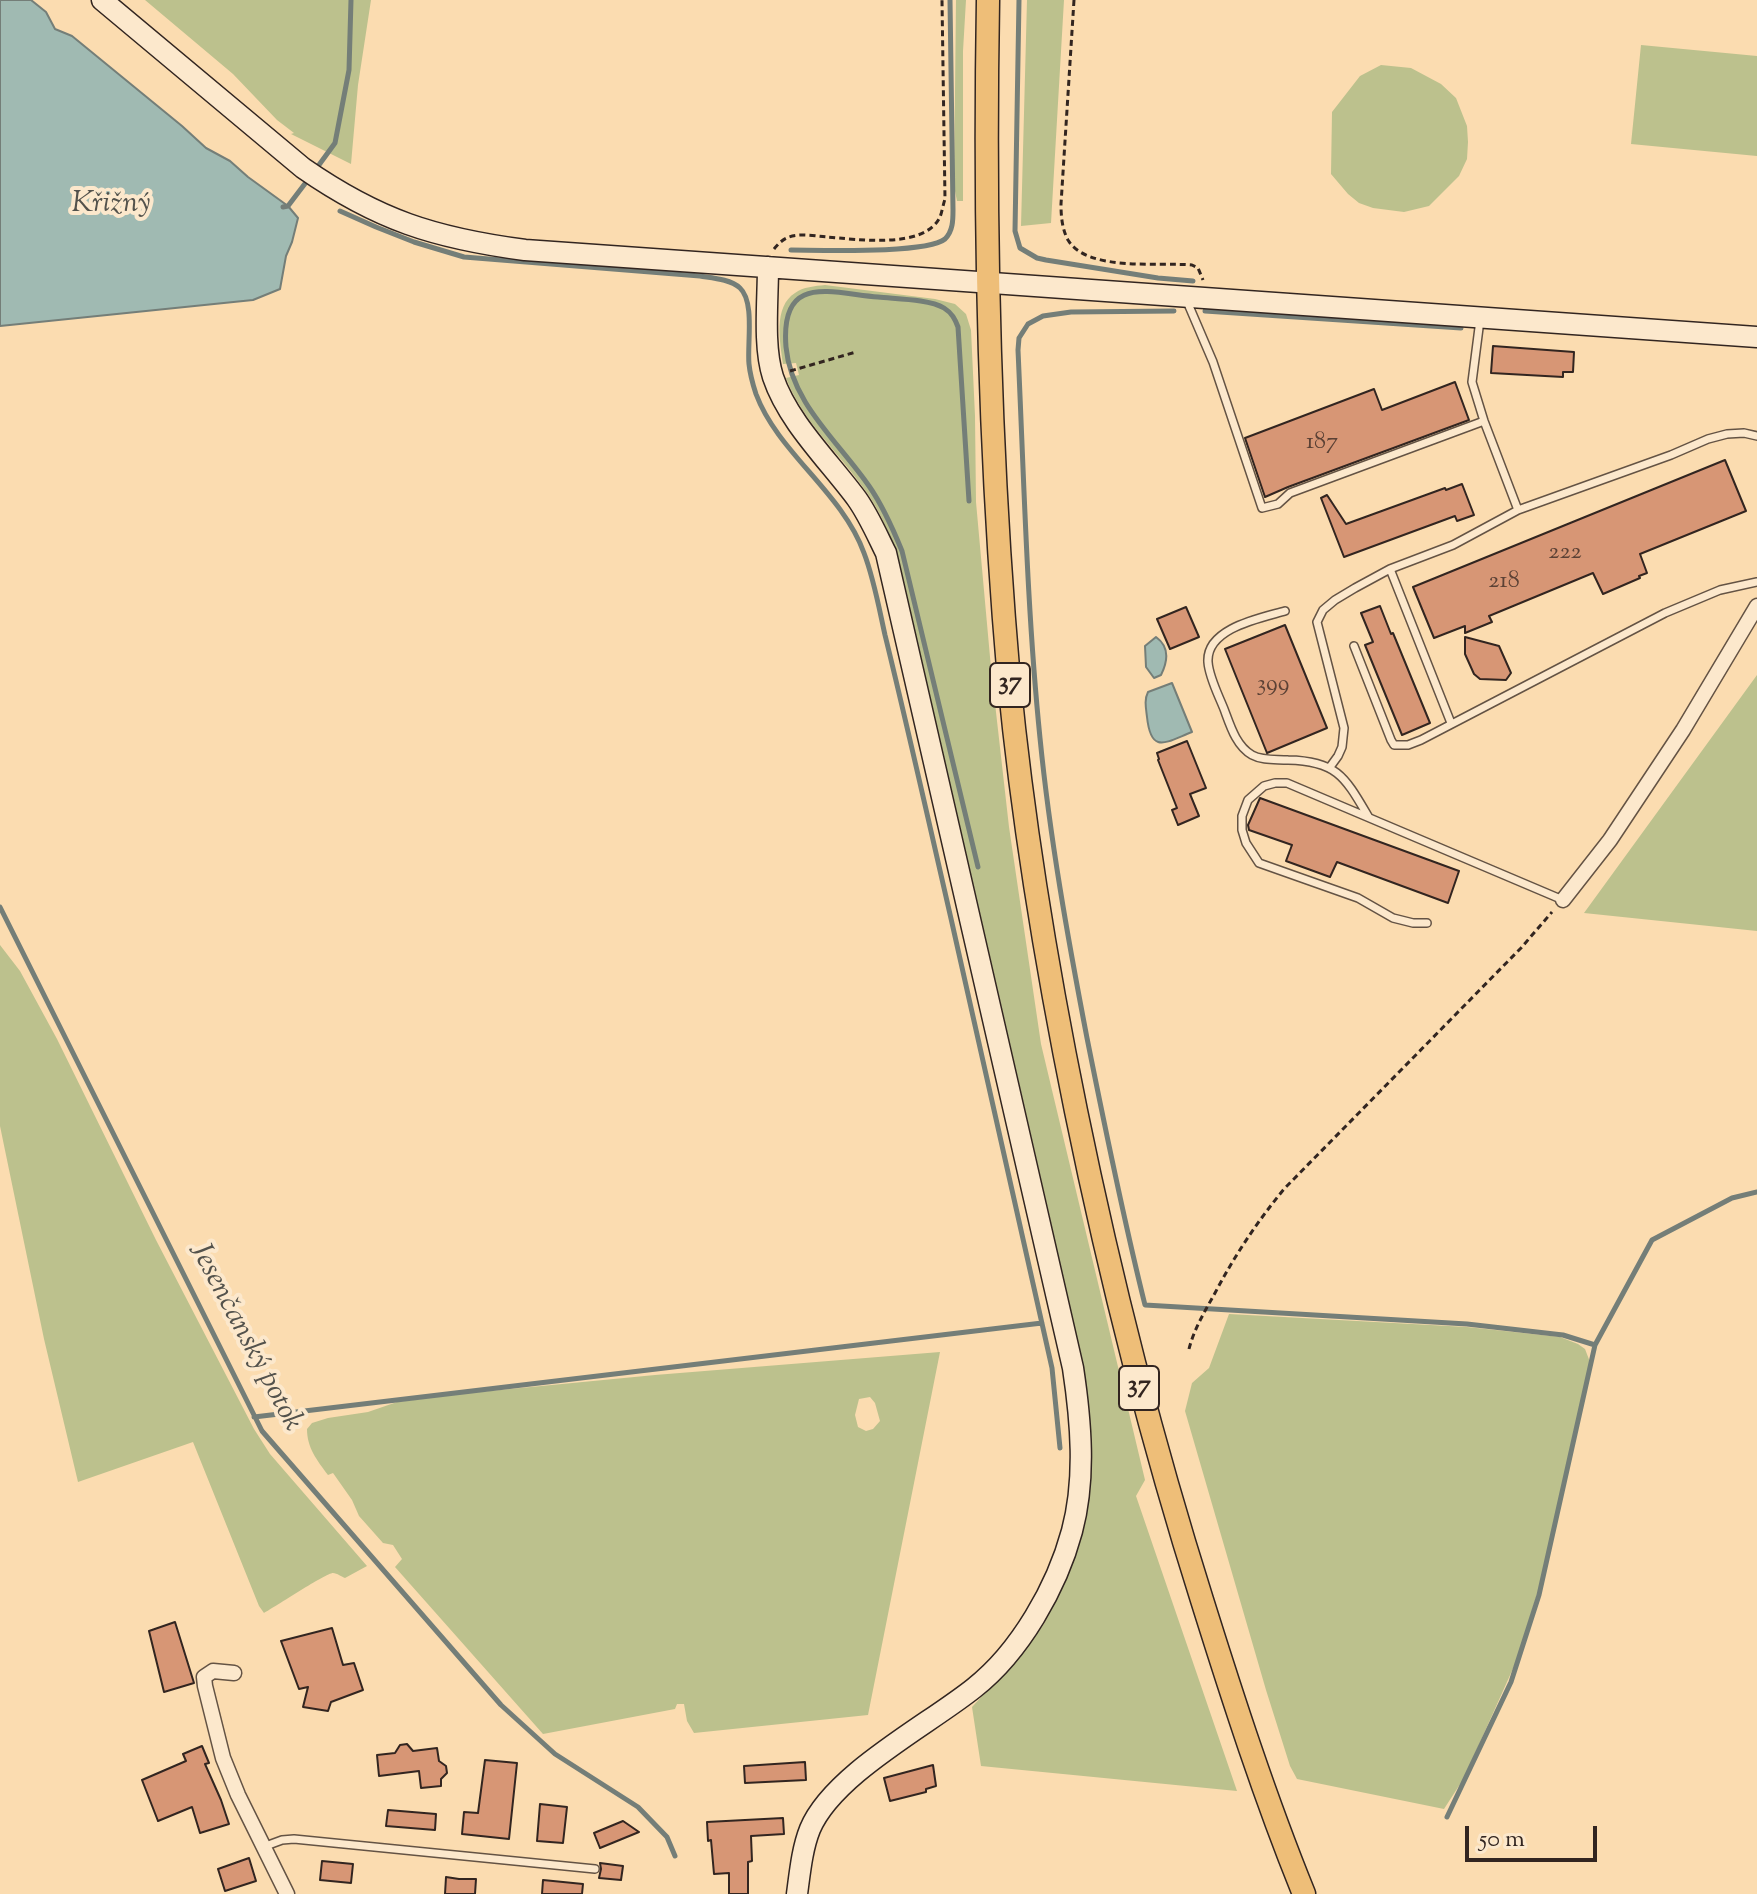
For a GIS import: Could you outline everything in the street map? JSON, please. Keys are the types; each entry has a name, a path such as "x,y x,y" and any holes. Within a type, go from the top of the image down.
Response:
{"main road":[{"name":"37","path":"988,0 988,284 997,501 1009,679 1033,867 1060,1034 1097,1214 1159,1461 1237,1708 1304,1894"}],"street":[{"path":"102,0 303,168 344,195 392,219 463,241 525,250 1757,337"},
{"path":"768,267 768,345 772,376 796,421 859,502 886,553 1073,1368 1081,1449 1079,1491 1072,1531 1036,1615 1013,1649 977,1687 869,1763 822,1810 811,1827 804,1848 797,1894"},
{"path":"1563,900 1610,840 1675,742 1757,606"},
{"path":"234,1673 213,1671 204,1677 205,1686 223,1758 287,1894"}],"lane":[{"path":"1196,298 1189,306 1213,362 1262,508 1278,504 1290,493 1484,421"},
{"path":"1480,318 1472,382 1518,510"},
{"path":"1330,767 1342,747 1344,728 1317,622 1323,610 1335,600 1390,569 1453,545 1518,510 1708,439 1727,434 1757,436"},
{"path":"1390,569 1451,723"},
{"path":"1354,646 1394,745 1408,745 1665,613 1720,590 1757,582"},
{"path":"1285,611 1230,629 1211,649 1208,659 1210,672 1229,724 1239,744 1250,754 1263,759 1301,760 1330,767 1343,777 1369,818"},
{"path":"1427,923 1393,918 1358,898 1259,863 1242,830 1242,816 1248,800 1264,786 1287,783 1563,900"},
{"path":"263,1847 294,1839 595,1869"}],"path":[{"path":"768,267 778,243 789,237 896,239 926,233 940,217 945,199 942,0"},
{"path":"1074,0 1061,204 1061,219 1069,241 1087,255 1118,263 1192,265 1201,273 1196,298"},
{"path":"798,369 856,352"},
{"path":"1189,1349 1197,1326 1242,1245 1284,1189 1521,948 1563,900"}],"green space":[{"path":"145,0 371,0 358,85 351,164 291,134 294,133 277,120 233,74"},
{"path":"956,0 966,0 963,201 957,201 954,186"},
{"path":"1027,0 1064,0 1051,223 1021,226"},
{"path":"1641,45 1757,56 1757,156 1631,144"},
{"path":"1381,65 1411,68 1441,84 1456,98 1467,126 1467,159 1459,176 1429,206 1404,212 1373,208 1359,203 1331,174 1332,112 1360,76"},
{"path":"825,285 955,304 966,314 971,330 976,502 991,668 1009,827 1041,1044 1145,1480 1136,1496 1237,1791 981,1766 972,1707 1024,1651 1044,1624 1064,1581 1090,1444 1088,1407 1084,1374 1050,1218 900,566 876,507 810,421 786,378 799,375 796,363 783,364 780,326 783,307 798,291"},
{"path":"1757,675 1757,931 1584,913"},
{"path":"0,945 20,971 57,1039 254,1429 270,1454 367,1566 345,1578 335,1573 328,1574 264,1613 193,1442 78,1482 44,1339 0,1126"},
{"path":"1229,1314 1467,1327 1560,1337 1585,1349 1590,1362 1540,1585 1515,1664 1464,1778 1444,1809 1297,1779 1290,1766 1185,1411 1192,1383 1209,1368"},
{"path":"940,1352 868,1715 694,1733 687,1721 684,1704 677,1704 675,1709 543,1734 395,1567 402,1559 393,1545 383,1543 359,1516 333,1473 328,1475 317,1459 307,1436 307,1429 312,1423 368,1412 397,1402 655,1375","holes":["870,1397 880,1421 873,1429 866,1431 858,1427 855,1415 859,1399"]}],"water":[{"name":"Křižný","path":"0,0 31,0 46,12 55,29 72,36 206,148 230,161 288,206 298,218 280,289 253,300 0,326"},
{"path":"1156,637 1164,645 1166,659 1161,675 1154,678 1146,667 1145,646"},
{"path":"1172,683 1192,732 1167,742 1156,741 1149,729 1146,698 1148,692"}],"building":[{"path":"1493,346 1574,352 1573,372 1563,372 1563,377 1491,373"},
{"path":"1455,382 1469,420 1265,497 1245,438 1374,389 1382,410"},
{"path":"1725,460 1746,511 1640,554 1647,573 1640,578 1603,594 1593,573 1489,616 1492,622 1465,633 1465,626 1434,638 1413,587"},
{"path":"1462,484 1474,515 1457,521 1455,516 1344,557 1321,498 1327,495 1346,524"},
{"path":"1380,606 1430,723 1402,735 1365,645 1373,642 1361,613"},
{"path":"1186,607 1199,637 1170,649 1157,619"},
{"path":"1285,625 1327,728 1267,753 1225,649"},
{"path":"1465,637 1499,646 1511,673 1506,680 1480,679 1474,674 1465,654"},
{"path":"1187,741 1206,788 1190,794 1199,816 1178,825 1172,810 1177,808 1157,753"},
{"path":"1260,798 1459,871 1448,903 1337,862 1330,877 1286,861 1292,845 1249,830 1248,825"},
{"path":"175,1622 194,1683 164,1692 149,1631"},
{"path":"332,1628 343,1665 354,1663 363,1690 331,1702 328,1711 303,1707 308,1687 299,1689 281,1641"},
{"path":"407,1744 413,1751 437,1748 439,1761 446,1766 447,1773 441,1779 441,1786 421,1788 419,1771 379,1776 377,1755 395,1753 400,1745"},
{"path":"202,1746 209,1763 205,1764 229,1824 200,1833 192,1807 158,1821 142,1780 186,1761 183,1754"},
{"path":"485,1760 517,1763 509,1839 462,1834 464,1812 478,1813"},
{"path":"805,1762 806,1780 745,1783 744,1766"},
{"path":"933,1765 936,1786 926,1789 926,1792 890,1801 884,1778"},
{"path":"540,1804 567,1807 563,1843 537,1841"},
{"path":"388,1810 436,1814 435,1830 386,1826"},
{"path":"783,1818 784,1834 751,1836 748,1894 729,1894 729,1873 714,1874 707,1822"},
{"path":"623,1821 639,1832 600,1848 594,1833"},
{"path":"249,1858 256,1881 225,1891 218,1869"},
{"path":"322,1861 353,1864 351,1883 320,1880"},
{"path":"600,1863 623,1866 621,1880 599,1878"},
{"path":"446,1877 476,1879 475,1894 445,1894"},
{"path":"543,1880 583,1884 582,1894 542,1894"}],"waterway":[{"name":"Jesenčanský potok","path":"316,169 335,143 349,70 351,0"},
{"path":"791,250 896,249 934,244 948,236 953,214 950,0"},
{"path":"1019,0 1015,231 1020,248 1046,260 1193,281"},
{"name":"Jesenčanský potok","path":"283,207 288,206 310,177"},
{"path":"340,211 414,242 464,257 700,276 721,279 740,288 745,294 749,313 749,364 756,394 779,435 826,491 854,531 871,573 1052,1368 1060,1448"},
{"path":"969,501 958,327 951,314 938,305 912,300 826,292 800,298 791,307 786,323 790,367 797,386 818,421 874,494 902,551 978,867"},
{"path":"1174,311 1071,312 1043,316 1028,324 1019,338 1018,350 1032,642 1049,814 1087,1038 1145,1305 1467,1324 1563,1335 1595,1345 1539,1595 1511,1682 1447,1817"},
{"path":"1205,311 1461,328"},
{"name":"Jesenčanský potok","path":"0,907 262,1431 501,1705 555,1754 638,1807 667,1837 675,1856"},
{"path":"1595,1345 1652,1240 1732,1198 1757,1192"},
{"path":"254,1417 1042,1323"}]}
